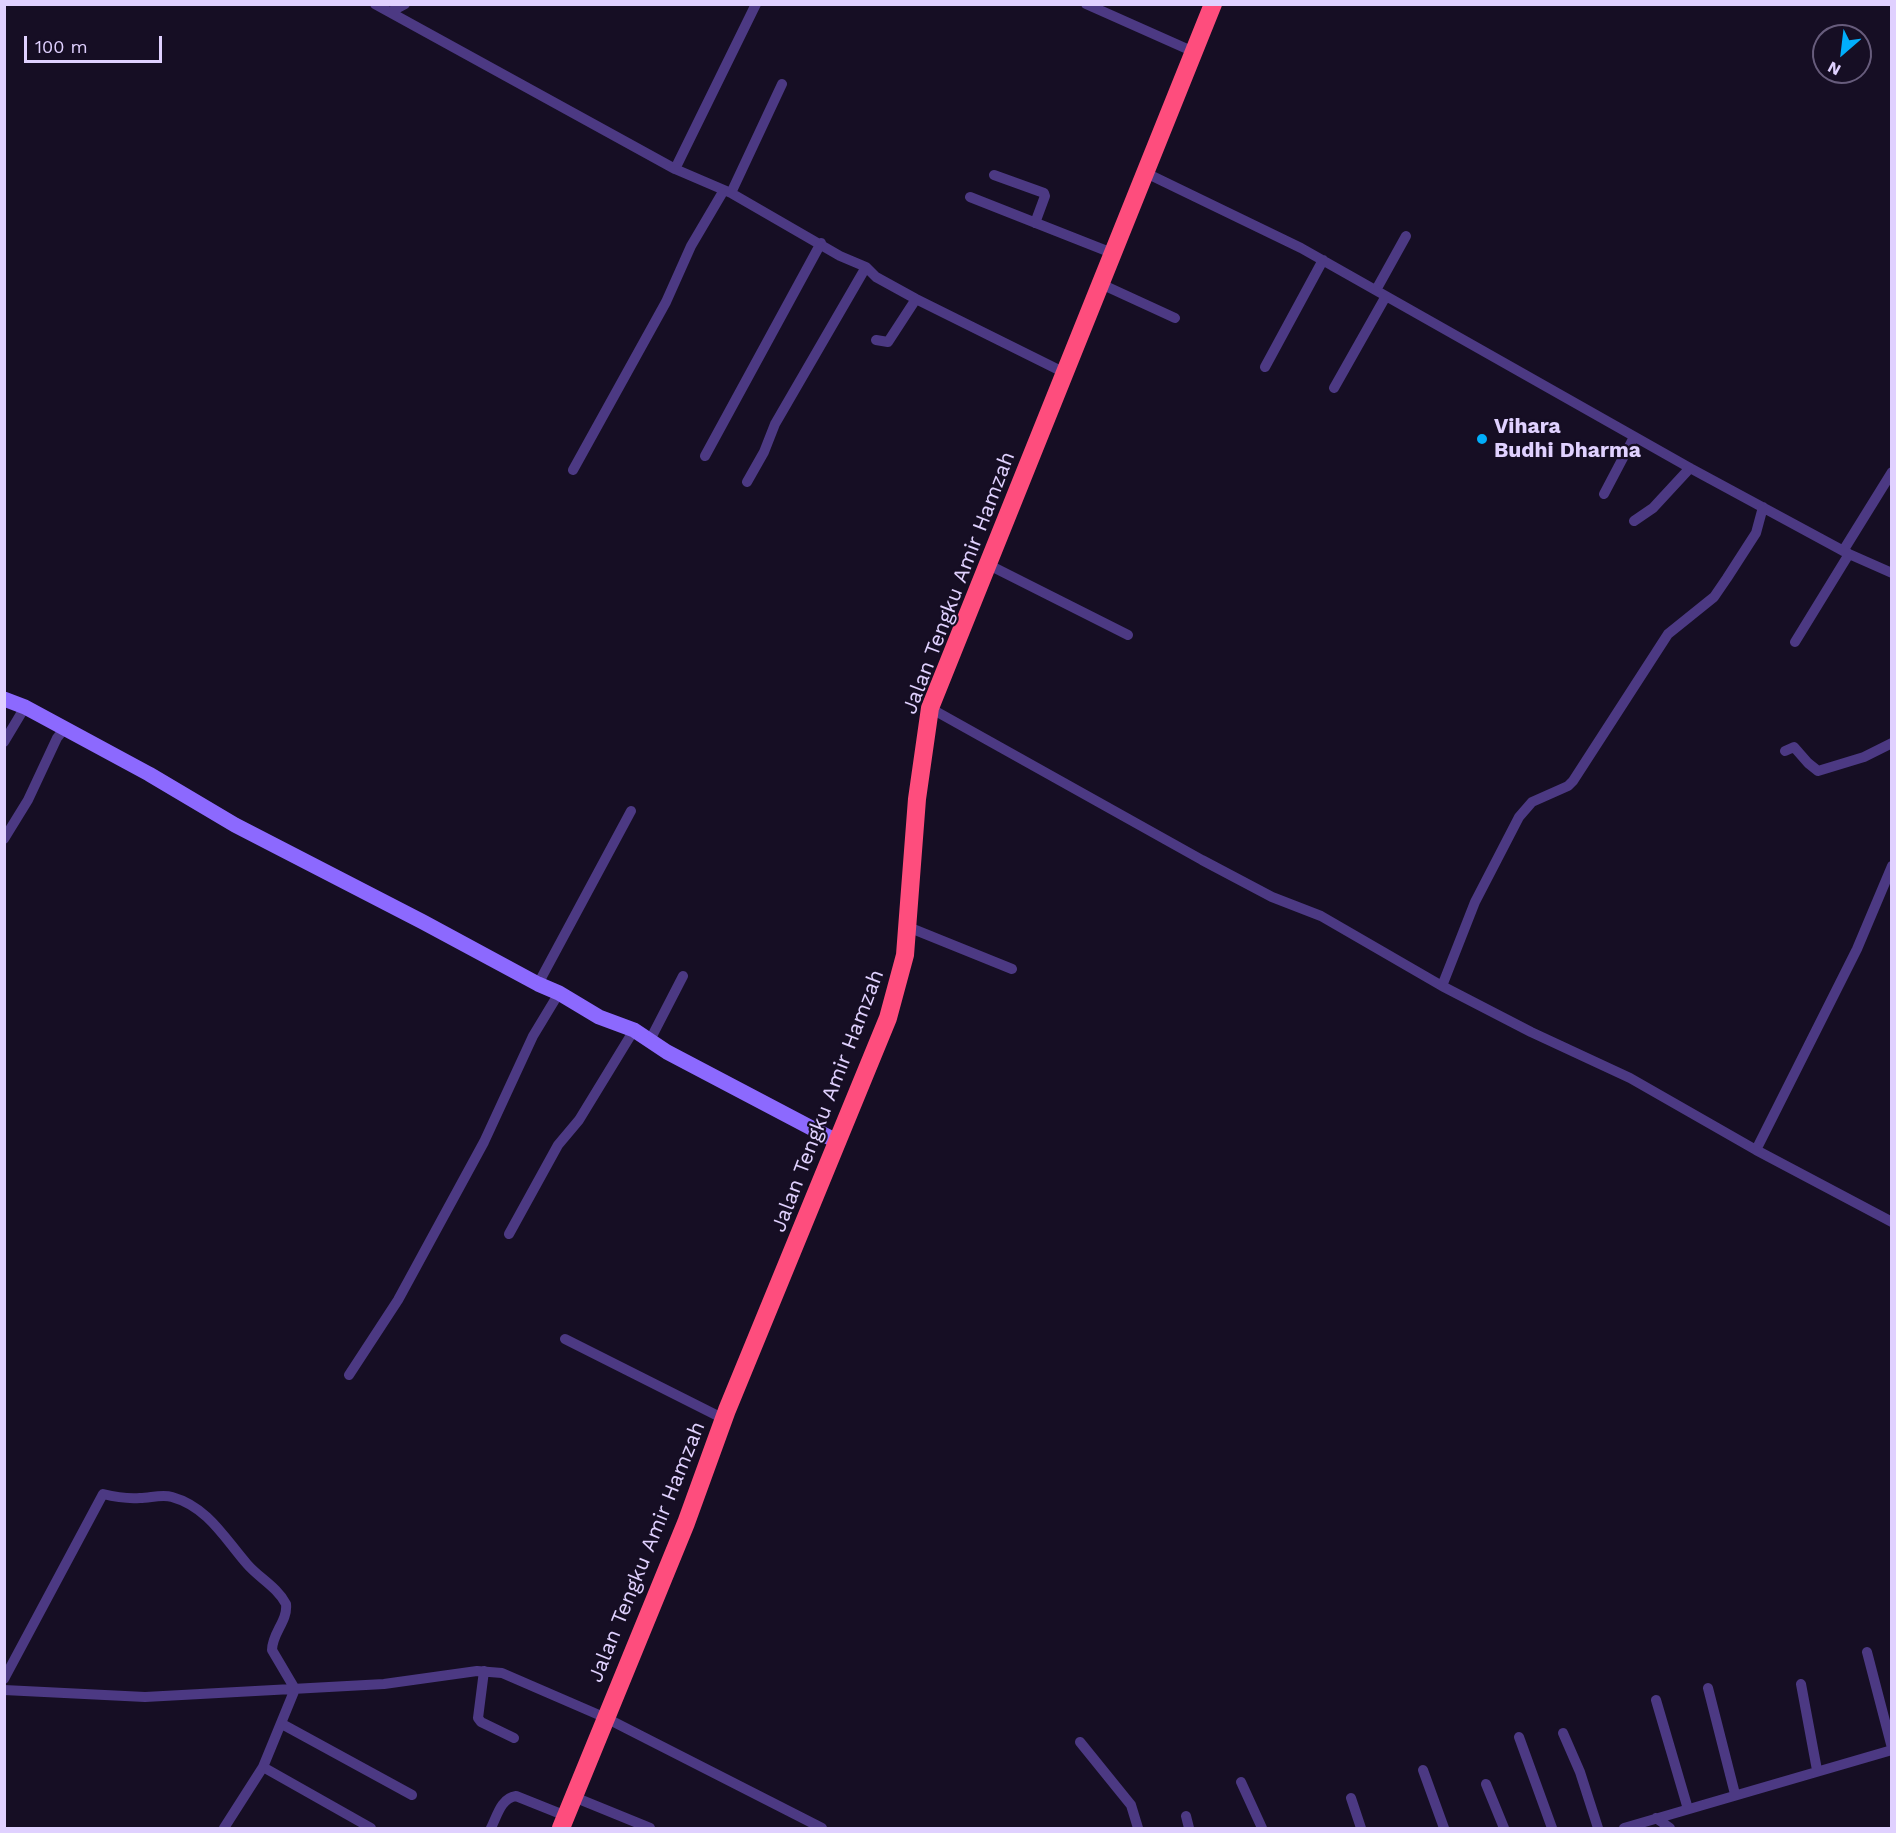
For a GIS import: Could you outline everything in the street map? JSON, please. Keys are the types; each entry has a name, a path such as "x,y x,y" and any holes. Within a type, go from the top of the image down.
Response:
{"highway":[{"name":"Jalan Tengku Amir Hamzah","path":"564,1822 686,1523 724,1419 891,1009 903,968 917,799 930,708 1213,4"}],"street":[{"path":"375,4 534,94 675,169 728,191 840,256 866,267 876,277 916,299 1065,373"},
{"path":"390,12 405,4"},
{"path":"675,169 756,4"},
{"path":"1086,4 1194,52"},
{"path":"573,471 666,302 691,246 728,191 782,84"},
{"path":"1146,173 1323,260 1690,468 1846,552 1892,573"},
{"path":"994,175 1044,193 1046,196 1035,223"},
{"path":"970,197 1112,253"},
{"path":"1376,290 1406,236"},
{"path":"705,456 821,243"},
{"path":"1265,367 1323,260"},
{"path":"747,482 764,452 775,424 866,267"},
{"path":"1101,284 1175,318"},
{"path":"1334,388 1386,296"},
{"path":"876,340 882,343 888,342 916,299"},
{"path":"1604,494 1634,437"},
{"path":"1634,521 1653,508 1690,468"},
{"path":"1795,642 1892,472"},
{"path":"1442,986 1475,902 1519,817 1532,802 1568,786 1573,781 1668,634 1714,597 1756,532 1763,507"},
{"path":"987,564 1128,635"},
{"path":"4,699 65,728 235,825 559,993 599,1017 634,1030 667,1052 838,1142"},
{"path":"4,742 25,707"},
{"path":"930,708 1202,860 1272,897 1321,916 1442,986 1531,1032 1630,1078 1756,1150 1892,1222"},
{"path":"4,839 28,800 57,738 65,728"},
{"path":"1785,751 1794,747 1808,764 1818,771 1864,757 1892,743"},
{"path":"538,984 631,811"},
{"path":"1756,1150 1857,949 1892,866"},
{"path":"908,927 1012,969"},
{"path":"650,1040 683,976"},
{"path":"349,1375 398,1300 484,1142 533,1036 559,993"},
{"path":"509,1234 558,1145 579,1120 634,1030"},
{"path":"565,1339 724,1419"},
{"path":"4,1679 103,1494 131,1499 168,1496 190,1505 215,1524 246,1564 283,1598 286,1610 272,1650 295,1689"},
{"path":"1624,1828 1892,1749 1867,1652"},
{"path":"481,1671 478,1718 481,1722 513,1738"},
{"path":"4,1690 145,1697 384,1684 481,1671 514,1677 606,1718 822,1828"},
{"path":"1801,1684 1817,1770"},
{"path":"1708,1688 1735,1794"},
{"path":"224,1828 263,1767 295,1689"},
{"path":"1656,1700 1688,1809"},
{"path":"282,1724 412,1795"},
{"path":"1563,1733 1580,1772 1598,1828"},
{"path":"1518,1737 1552,1828"},
{"path":"1080,1742 1131,1805 1138,1828"},
{"path":"263,1767 371,1828"},
{"path":"1423,1770 1444,1828"},
{"path":"1242,1782 1262,1828"},
{"path":"1486,1784 1504,1828"},
{"path":"491,1828 508,1797 516,1796 564,1822"},
{"path":"574,1797 650,1828"},
{"path":"1351,1798 1361,1828"},
{"path":"1186,1816 1190,1828"},
{"path":"1656,1818 1670,1828"}],"place":[{"name":"Vihara Budhi Dharma","path":"1482,439"}]}
